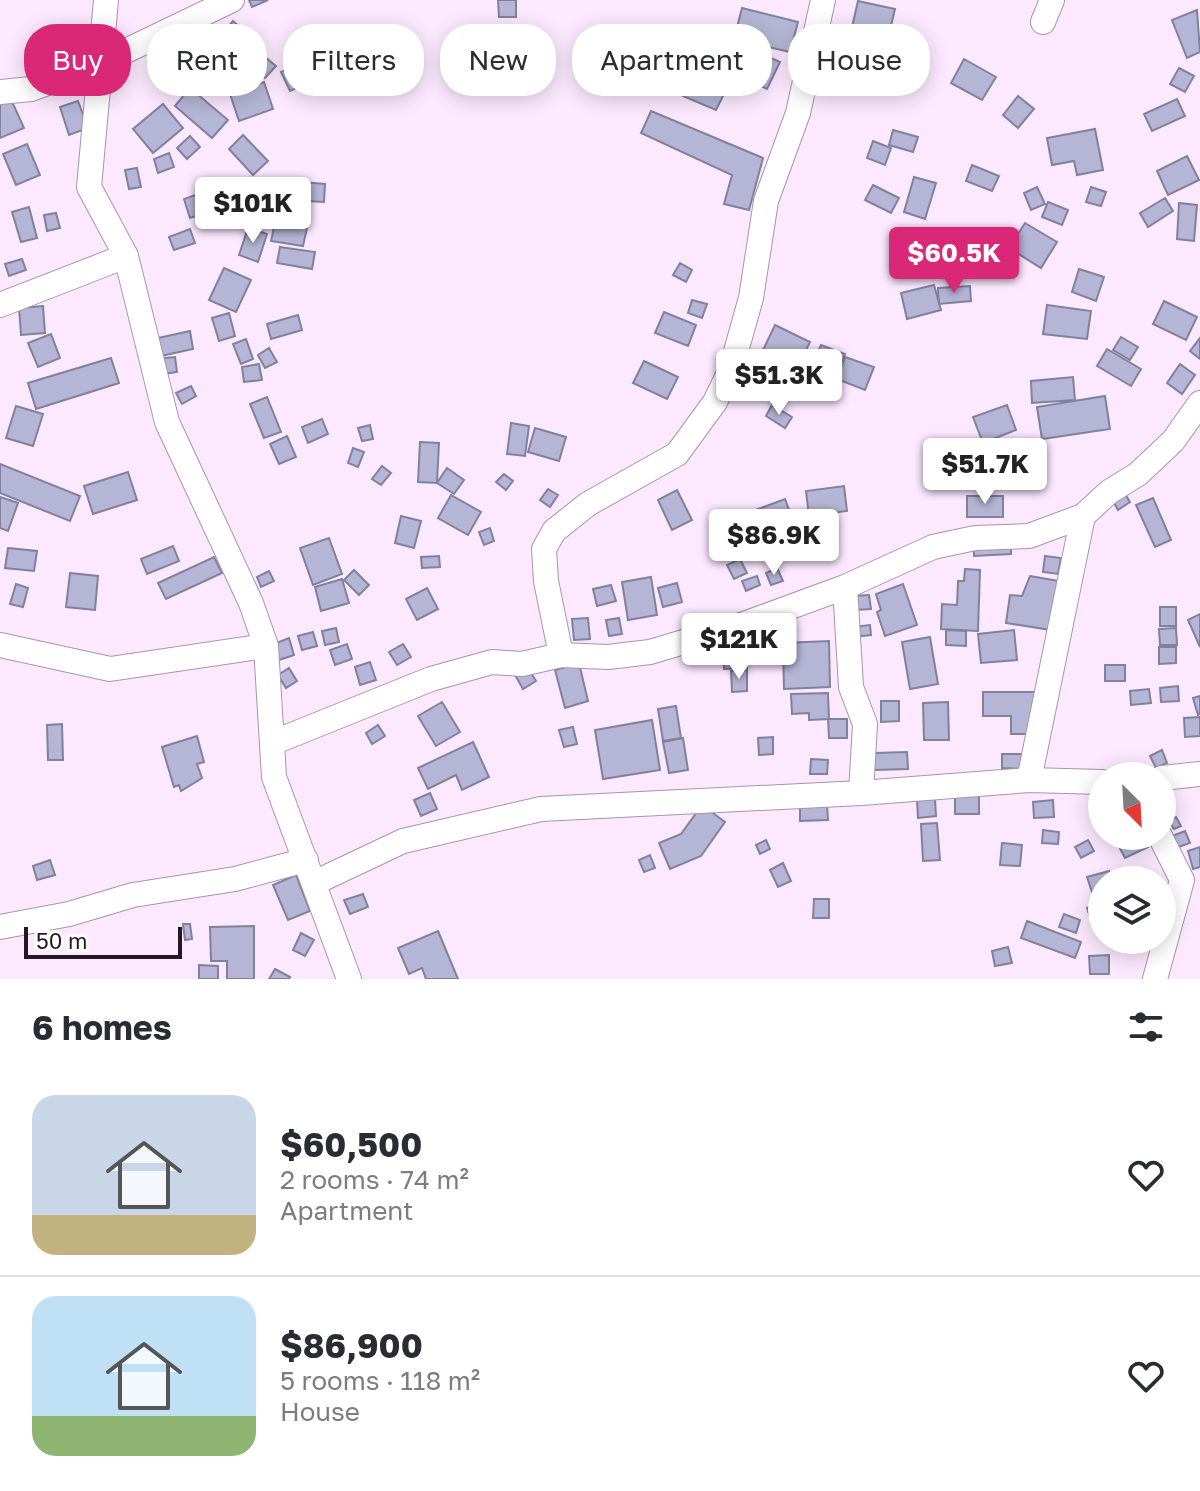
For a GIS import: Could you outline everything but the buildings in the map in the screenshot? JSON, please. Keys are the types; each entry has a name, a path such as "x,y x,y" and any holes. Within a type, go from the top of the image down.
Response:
{"street":[{"path":"105,24 106,0"},
{"path":"131,49 232,0"},
{"path":"561,655 546,581 544,549 554,531 588,504 677,454 715,402 731,369 751,298 766,201 798,113 823,0"},
{"path":"0,92 24,90"},
{"path":"99,96 89,187 126,256 167,422 251,603 266,646 274,777 349,979"},
{"path":"0,305 126,256"},
{"path":"272,743 431,679 492,662 522,664 561,655 608,657 665,649 845,587 933,547 975,538 1029,536 1083,516 1109,492 1138,474 1173,441 1200,403"},
{"path":"1029,780 1083,516"},
{"path":"845,587 851,687 865,724 861,793"},
{"path":"0,645 110,669 266,646"},
{"path":"1176,777 1200,774"},
{"path":"0,927 69,914 133,895 235,879 310,872 403,841 541,809 861,793 1029,780 1088,782"},
{"path":"1155,979 1182,880 1167,850"}]}
